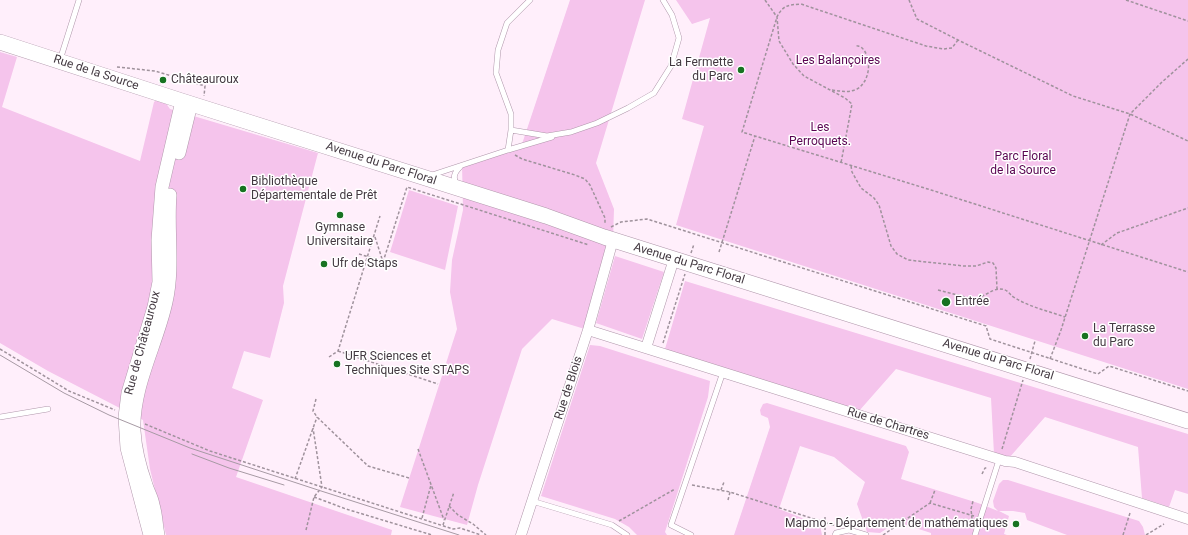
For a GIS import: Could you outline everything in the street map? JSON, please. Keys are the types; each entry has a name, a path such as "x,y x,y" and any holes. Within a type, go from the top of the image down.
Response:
{"main road":[{"name":"Rue de la Source","path":"0,42 186,103"},
{"name":"Avenue du Parc Floral","path":"186,103 425,177 458,189 546,216 609,233 674,259 1188,421"}],"street":[{"name":"Rue de Châteauroux","path":"150,535 127,448 125,416 128,393 154,307 159,282 158,240 162,187 186,103"},
{"name":"Rue de Châteauroux","path":"158,535 154,506 146,484 135,440 135,421 139,390 157,335 170,280 169,203 186,103"},
{"name":"Rue de Blois","path":"521,535 588,330 609,233"},
{"path":"646,348 674,259"},
{"name":"Rue de Chartres","path":"588,330 1009,462 1015,462 1188,518"}],"lane":[{"path":"60,61 79,0"},
{"path":"508,150 511,130 511,114 496,74 498,50 507,23 530,0"},
{"path":"425,177 597,123 654,92 672,66 679,38 672,15 664,0"},
{"path":"511,130 547,136 571,132"},
{"path":"458,189 454,180 454,174 460,166"},
{"path":"692,535 671,525 723,372"},
{"path":"0,417 48,409"},
{"path":"975,535 998,463"},
{"path":"532,501 612,525 627,535"},
{"path":"835,535 836,533 850,530 866,535"}],"path":[{"path":"765,0 777,17 779,41 793,64 804,76 830,89 852,104 841,163"},
{"path":"909,0 917,19 958,40 1073,96 1130,114 1188,141"},
{"path":"1126,0 1188,21"},
{"path":"958,40 952,48 942,49 926,46 801,4 790,4 781,10 777,17 742,132 931,190 1188,272"},
{"path":"830,89 845,92 851,91 857,89 867,79 868,69 866,56 861,48 854,45"},
{"path":"1050,359 1065,317 1130,114 1162,82 1188,59"},
{"path":"719,252 755,136"},
{"path":"508,150 522,159 585,179 590,185 609,233 621,222 647,218 986,326 990,339 1050,359 1098,374 1109,366 1188,391"},
{"path":"851,166 852,172 861,188 874,198 879,205 891,246 897,254 908,260 964,266 976,266 988,262 993,264 996,268 997,289"},
{"path":"374,236 383,262 407,187 587,245"},
{"path":"1101,245 1117,234 1188,208"},
{"path":"329,356 338,351 380,216"},
{"path":"690,257 694,244"},
{"path":"359,254 379,260"},
{"path":"662,349 685,273"},
{"path":"938,290 973,299 978,299 997,289 1008,291 1014,297 1065,317"},
{"path":"1028,364 1035,341"},
{"path":"0,349 69,391 117,411"},
{"path":"338,351 438,384"},
{"path":"1000,455 1024,379"},
{"path":"316,399 312,411 368,466 409,478"},
{"path":"295,479 317,417"},
{"path":"141,422 210,451 453,529 460,528 481,535"},
{"path":"306,530 314,497 322,487 313,428"},
{"path":"418,449 444,520"},
{"path":"722,490 724,482"},
{"path":"612,525 685,484 730,492 850,530"},
{"path":"422,518 431,485"},
{"path":"883,535 930,503 935,490"},
{"path":"443,525 454,492"},
{"path":"728,500 730,492"},
{"path":"314,497 346,510 432,535"},
{"path":"972,522 971,509 973,501"},
{"path":"930,503 980,518"},
{"path":"449,506 458,515 473,524 486,535"},
{"path":"1123,535 1130,513"},
{"path":"824,535 825,515"},
{"path":"1146,535 1164,524"}],"green space":[{"path":"570,0 645,0 596,163 614,209 613,240 588,330 552,319 522,349 478,485 467,525 400,507 457,329 450,292 452,260 463,210 462,164 522,144"},
{"name":"Parc Floral de la Source","path":"676,0 1188,0 1188,389 676,225 704,126 682,119 710,18 692,24"},
{"path":"0,52 17,57 2,107 140,161 154,102 158,99 165,102 170,109 318,153 283,286 284,303 270,358 244,351 232,388 263,400 236,477 392,530 391,535 166,535 150,469 143,420 48,371 0,343"},
{"path":"409,190 458,206 445,270 390,252"},
{"path":"615,256 664,272 642,339 596,323"},
{"path":"685,281 1188,434 1188,494 1175,490 1169,507 1142,498 1138,447 1045,417 1009,458 994,454 991,398 896,369 859,411 665,349"},
{"path":"590,345 600,346 710,381 708,397 665,532 667,535 637,535 629,527 615,519 541,496"},
{"path":"767,403 906,446 909,452 901,479 978,503 998,511 994,507 993,501 999,484 1003,480 1008,480 1139,521 1143,527 1145,535 1067,535 1027,520 1025,513 1013,511 999,511 1009,516 1004,534 1007,535 931,535 931,533 897,522 880,533 867,532 857,504 865,482 834,457 800,446 779,509 820,525 822,535 734,535 770,427 768,418 761,415 760,410 763,404"}],"tram line":[{"path":"0,355 64,393 109,415 190,448 459,535"},
{"path":"192,454 229,468 284,485"}],"place":[{"name":"La Fermette du Parc","path":"741,70"},
{"name":"Châteauroux","path":"163,80"},
{"name":"Bibliothèque Départementale de Prêt","path":"243,189"},
{"name":"Gymnase Universitaire","path":"340,215"},
{"name":"Ufr de Staps","path":"324,264"},
{"name":"Entrée","path":"946,302"},
{"name":"La Terrasse du Parc","path":"1085,336"},
{"name":"UFR Sciences et Techniques Site STAPS","path":"337,364"},
{"name":"Mapmo - Département de mathématiques","path":"1016,524"}],"park label":[{"name":"Les Balançoires","path":"838,61"},
{"name":"Les Perroquets.","path":"820,135"}]}
